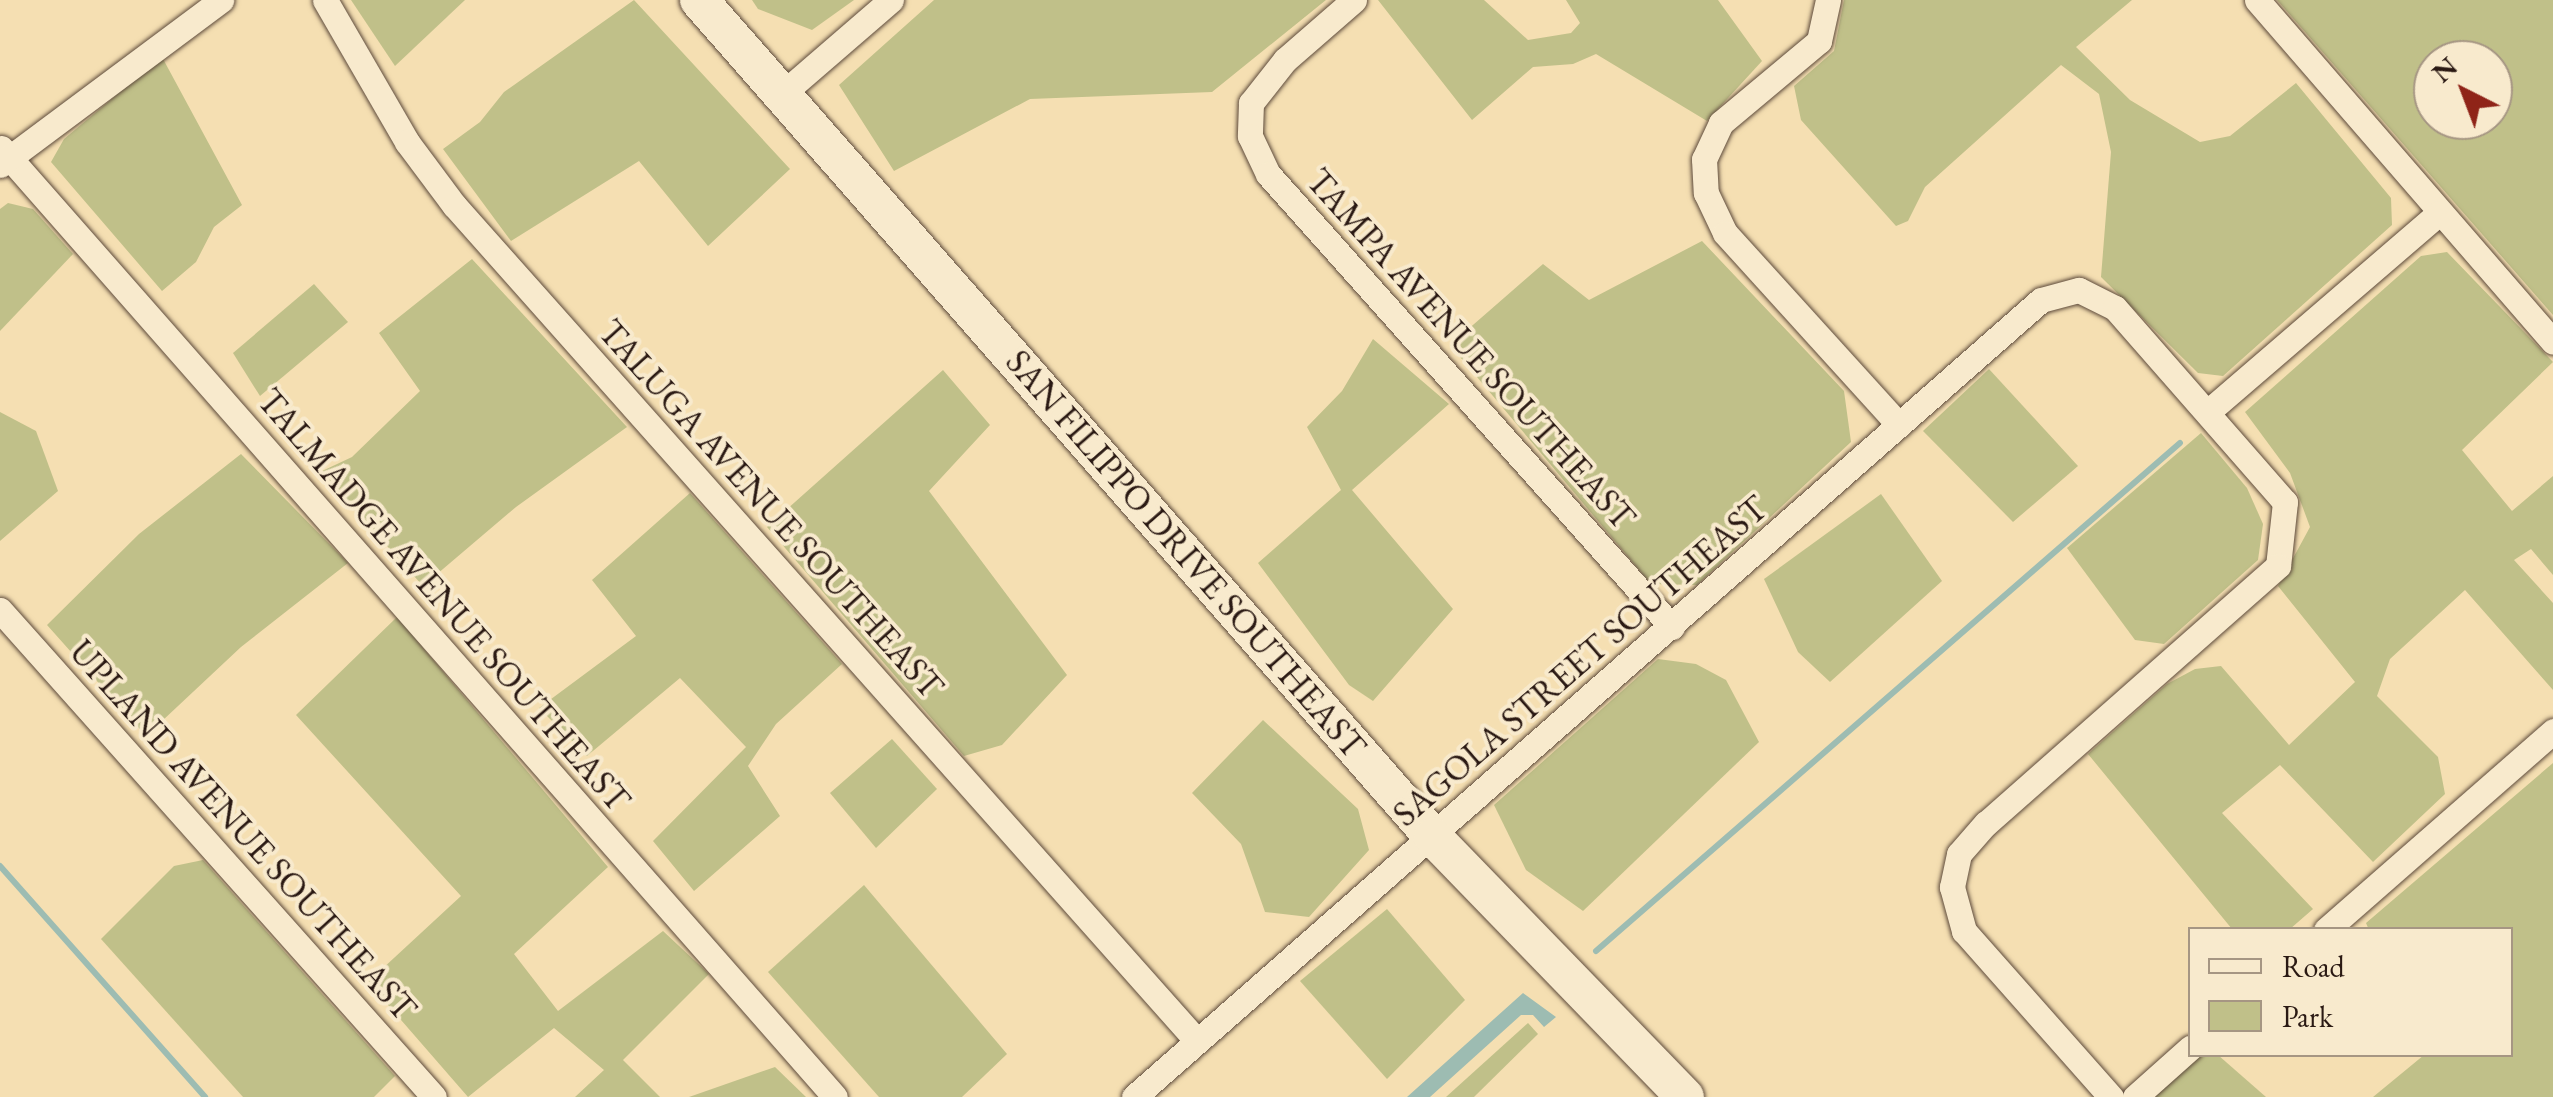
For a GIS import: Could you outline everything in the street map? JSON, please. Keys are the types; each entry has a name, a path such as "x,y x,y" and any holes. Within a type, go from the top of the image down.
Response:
{"street":[{"path":"3,157 221,0"},
{"name":"TALUGA AVENUE SOUTHEAST","path":"325,0 407,142 454,205 1197,1042"},
{"name":"SAN FILIPPO DRIVE SOUTHEAST","path":"699,0 1434,837 1685,1097"},
{"path":"782,94 890,0"},
{"name":"TAMPA AVENUE SOUTHEAST","path":"1354,0 1285,60 1250,103 1250,136 1268,174 1672,627"},
{"path":"1828,0 1819,41 1721,123 1704,159 1706,193 1726,233 1900,426"},
{"path":"2257,0 2553,342"},
{"name":"TALMADGE AVENUE SOUTHEAST","path":"3,157 835,1097"},
{"path":"2111,1097 1964,931 1952,887 1959,854 1986,823 2278,566 2285,534 2285,502 2210,410 2440,213"},
{"name":"SAGOLA STREET SOUTHEAST","path":"1134,1097 2041,300 2078,290 2115,308 2210,410"},
{"name":"UPLAND AVENUE SOUTHEAST","path":"0,610 434,1097"},
{"path":"2329,927 2553,731"},
{"path":"2135,1097 2188,1050"}],"green space":[{"path":"351,0 465,0 395,66"},
{"path":"634,0 790,169 708,246 639,161 511,241 443,149 480,122 504,92"},
{"path":"752,0 854,0 812,30 758,9"},
{"path":"934,0 1326,0 1212,92 1030,99 894,171 839,85"},
{"path":"1378,0 1484,0 1528,40 1571,33 1580,23 1566,0 1718,0 1762,61 1707,121 1596,54 1573,64 1533,67 1472,120"},
{"path":"1844,0 2132,0 2076,47 2130,100 2200,142 2230,136 2296,83 2391,198 2392,225 2223,376 2198,373 2101,277 2111,152 2099,94 2061,65 1925,187 1908,221 1896,226 1801,120 1794,86 1834,51"},
{"path":"2277,0 2553,0 2553,315"},
{"path":"162,57 242,205 214,227 196,262 162,291 51,162 64,139"},
{"path":"8,203 33,209 73,254 0,331 0,209"},
{"path":"1702,241 1844,391 1851,442 1697,585 1651,584 1450,345 1543,264 1589,300"},
{"path":"2447,252 2553,362 2462,450 2512,511 2553,476 2553,575 2531,549 2514,560 2553,603 2553,690 2465,590 2390,659 2377,696 2438,757 2445,794 2373,862 2280,765 2222,813 2313,909 2292,927 2230,927 2088,754 2167,684 2195,669 2221,666 2289,745 2355,682 2278,586 2310,527 2290,473 2245,412 2421,256"},
{"path":"472,259 627,427 516,507 423,586 320,472 352,457 420,391 379,333"},
{"path":"314,284 348,322 260,396 233,353"},
{"path":"1373,339 1449,404 1352,490 1453,609 1373,701 1349,685 1258,563 1341,490 1307,427 1342,391"},
{"path":"1989,369 2078,466 2013,522 1923,431"},
{"path":"943,370 990,425 929,491 1067,675 1002,745 964,756 767,527"},
{"path":"0,412 36,431 58,491 0,541"},
{"path":"2201,433 2247,488 2263,524 2258,560 2164,644 2135,640 2067,548"},
{"path":"241,454 348,563 241,647 146,736 47,625 139,534"},
{"path":"690,493 842,664 776,724 748,766 780,816 694,891 653,841 746,747 680,678 587,756 539,708 636,636 592,580"},
{"path":"1881,494 1942,581 1830,682 1798,652 1764,579"},
{"path":"397,617 608,867 514,954 558,1011 663,931 709,974 623,1060 660,1097 575,1097 604,1070 554,1028 468,1097 368,982 461,896 296,715"},
{"path":"1658,659 1696,664 1726,680 1759,742 1583,911 1526,870 1494,805"},
{"path":"1263,720 1358,809 1369,850 1309,917 1265,912 1241,844 1192,793"},
{"path":"892,739 937,789 876,848 830,793"},
{"path":"2553,763 2553,1097 2373,1097 2422,1057 2513,1057 2513,927 2368,927 2366,923"},
{"path":"203,860 395,1076 374,1097 243,1097 101,939 174,866"},
{"path":"864,885 1007,1054 962,1097 879,1097 768,972"},
{"path":"1387,909 1465,1000 1387,1079 1300,981"},
{"path":"1528,1023 1538,1034 1474,1097 1446,1097"},
{"path":"2199,1057 2220,1057 2266,1097 2155,1097"},
{"path":"775,1067 806,1097 689,1097"}],"water":[{"path":"1523,993 1556,1017 1544,1027 1533,1015 1521,1015 1430,1097 1407,1097"}],"waterway":[{"path":"1596,951 2180,443"},
{"path":"0,866 205,1097"}]}
